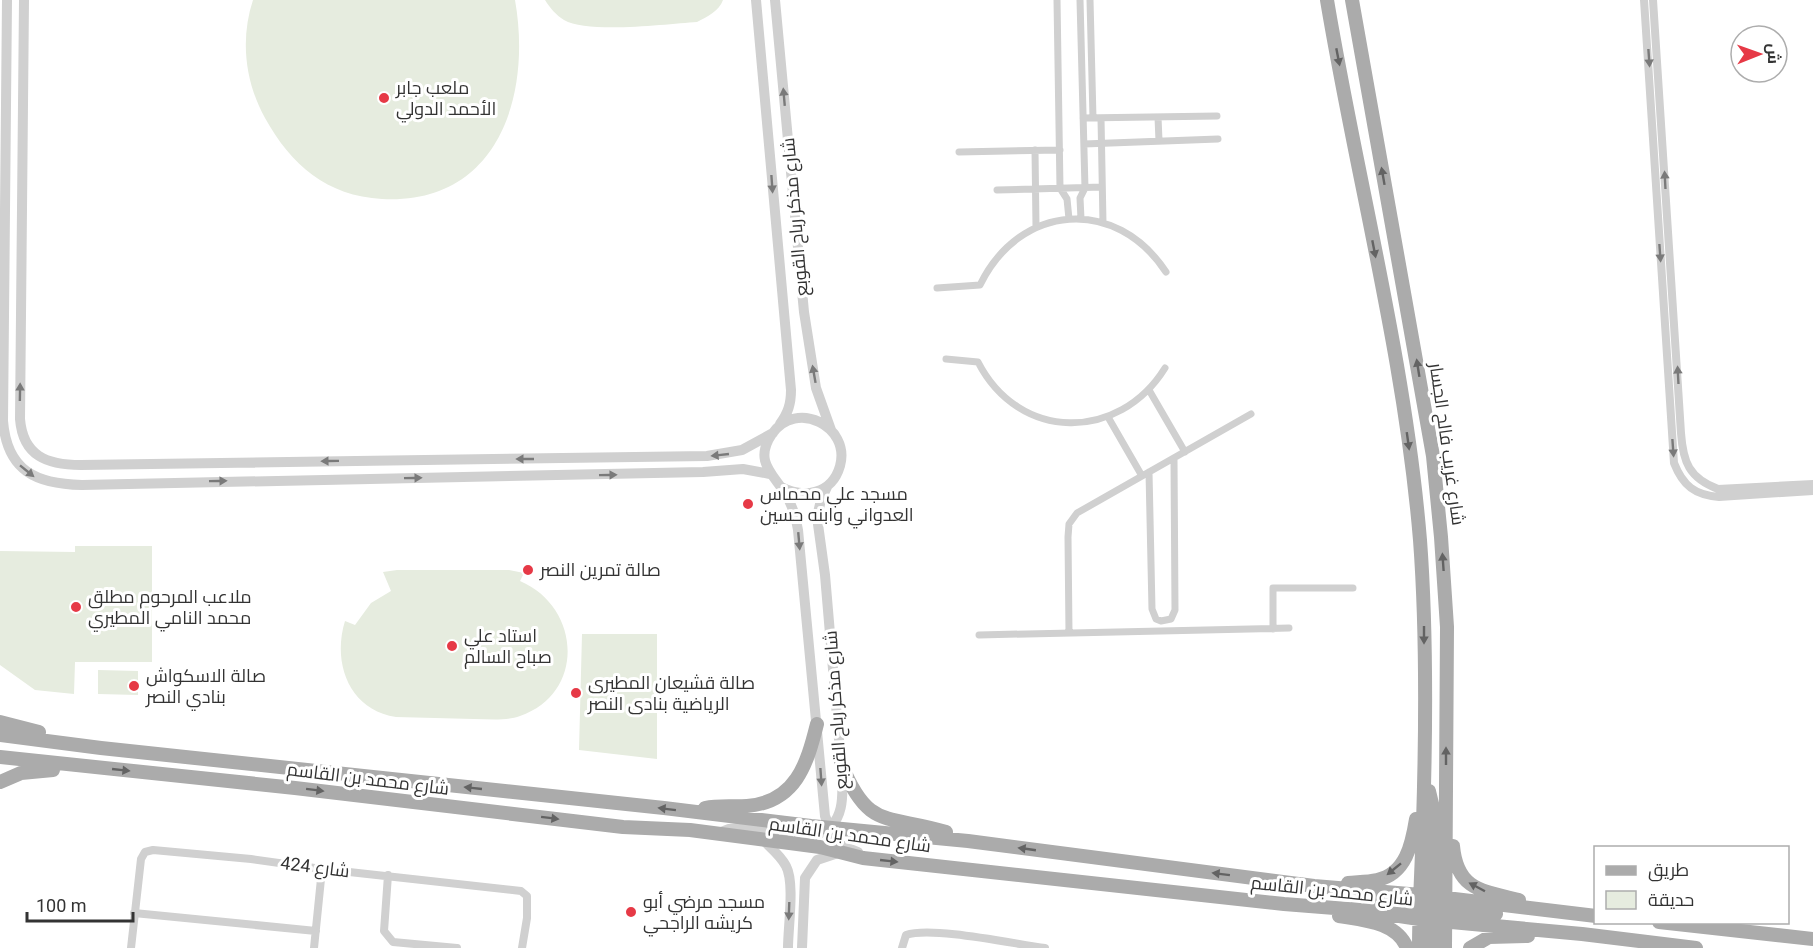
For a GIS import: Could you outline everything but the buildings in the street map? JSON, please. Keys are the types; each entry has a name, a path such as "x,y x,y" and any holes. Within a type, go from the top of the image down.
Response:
{"main road":[{"path":"1314,886 1379,880 1405,860 1411,848 1424,776 1424,612 1420,538 1412,466 1392,339 1327,0"},
{"name":"شارع غريب فالح الجسار","path":"1352,0 1433,456 1441,537 1447,627 1446,779 1433,909"},
{"path":"0,722 101,748"},
{"path":"692,812 711,807 757,805 780,795 790,787 805,766 817,724"},
{"name":"شارع محمد بن القاسم","path":"0,735 101,748 968,841 1314,886 1582,934 1696,948"},
{"name":"شارع محمد بن القاسم","path":"0,757 295,788 609,825 690,830 820,847 863,858 1284,904 1360,910 1551,911 1594,916"},
{"path":"841,763 854,793 877,814 895,821 933,828 968,841"},
{"path":"0,782 29,771 81,766"},
{"path":"1424,776 1433,808 1433,948"},
{"path":"1446,779 1454,858 1458,871 1468,883 1481,891 1573,914"},
{"path":"1284,904 1383,925 1396,933 1407,948"},
{"path":"1419,948 1433,909"},
{"path":"1433,909 1445,948"},
{"path":"1677,924 1813,939"},
{"path":"1470,948 1489,937 1582,934"}],"street":[{"path":"7,0 3,79 6,177 3,421 6,443 17,463 34,477 56,484 82,485 714,472 743,468 770,474"},
{"path":"24,0 20,418 23,435 38,456 61,465 719,456 753,446 787,421 806,418 824,424 838,440 842,452 837,475 829,484 810,494 800,494 781,487 770,474 765,453 776,430"},
{"name":"شارع مذكر رباح القوبع","path":"756,0 791,390 788,412 776,430"},
{"name":"شارع مذكر رباح القوبع","path":"775,0 803,300 816,388 831,430"},
{"path":"1057,0 1060,188 1067,199 1069,219"},
{"path":"1080,0 1085,188 1080,198 1081,219"},
{"path":"1090,0 1093,118"},
{"path":"1644,0 1674,463 1678,475 1685,484 1704,496 1813,491"},
{"path":"1653,0 1681,433 1685,460 1694,475 1718,489 1813,484"},
{"path":"1083,118 1217,116"},
{"path":"1158,117 1159,141"},
{"path":"1101,118 1103,222"},
{"path":"1084,144 1218,139"},
{"path":"1035,150 1036,227"},
{"path":"959,152 1060,150"},
{"path":"6,177 22,169"},
{"path":"6,177 22,187"},
{"path":"997,190 1102,187"},
{"path":"937,288 980,285 998,255 1010,243 1036,227 1069,219 1103,222 1119,228 1146,246 1166,272"},
{"path":"946,358 978,362 990,382 1018,407 1038,417 1068,423 1084,423 1108,417 1137,401 1149,390 1165,368"},
{"path":"1149,390 1185,452"},
{"path":"1069,633 1068,537 1071,519 1077,513 1251,414"},
{"path":"1108,417 1142,476"},
{"path":"1149,472 1152,609 1156,619 1166,621 1171,619 1175,610 1174,458"},
{"path":"372,461 370,472 373,479"},
{"path":"82,485 82,475 86,471 146,469 158,464"},
{"name":"شارع مذكر رباح القوبع","path":"781,487 794,512 798,530 823,801 829,827 838,819 843,794 818,517 820,500 829,484"},
{"path":"1273,628 1273,588 1353,588"},
{"path":"1166,621 1166,631"},
{"path":"979,635 1289,628"},
{"path":"716,835 733,828 815,835 829,827 837,842 863,858"},
{"path":"764,840 781,859 789,878 788,948"},
{"name":"شارع 424","path":"131,948 141,859 145,852 153,850 250,859 520,891 527,896 527,918 522,948"},
{"path":"802,948 805,878 817,860 838,853"},
{"path":"314,948 322,869"},
{"path":"789,878 797,872 805,878"},
{"path":"388,875 384,931 387,937 393,942 458,948"},
{"path":"134,913 316,931"},
{"path":"902,948 906,935 915,932 1045,948"}],"green space":[{"name":"ملعب جابر الأحمد الدولي","path":"253,0 515,0 519,36 518,72 511,107 498,138 480,164 454,184 422,196 382,199 362,197 328,184 313,175 287,150 275,135 258,104 249,75 246,45"},
{"path":"545,0 723,0 709,16 697,22 609,27 575,24 564,20"},
{"name":"ملاعب المرحوم مطلق محمد النامي المطيري","path":"75,546 152,546 152,662 75,662 74,694 35,690 0,665 0,551 75,552"},
{"path":"509,570 524,573 520,581 540,593 555,610 564,629 568,650 565,670 556,689 541,705 515,718 396,717 380,713 366,705 356,695 343,668 341,653 345,621 355,625 371,603 391,591 383,572"},
{"path":"582,634 657,634 657,759 579,750"},
{"path":"98,670 138,671 138,695 98,694"}],"place":[{"name":"ملعب جابر الأحمد الدولي","path":"384,98"},
{"name":"مسجد علي محماس العدواني وابنه حسين","path":"748,504"},
{"name":"صالة تمرين النصر","path":"528,570"},
{"name":"ملاعب المرحوم مطلق محمد النامي المطيري","path":"76,607"},
{"name":"استاد علي صباح السالم","path":"452,646"},
{"name":"صالة الاسكواش بنادي النصر","path":"134,686"},
{"name":"صالة قشيعان المطيرى الرياضية بنادى النصر","path":"576,693"},
{"name":"مسجد مرضي أبو كريشه الراجحي","path":"631,912"}]}
